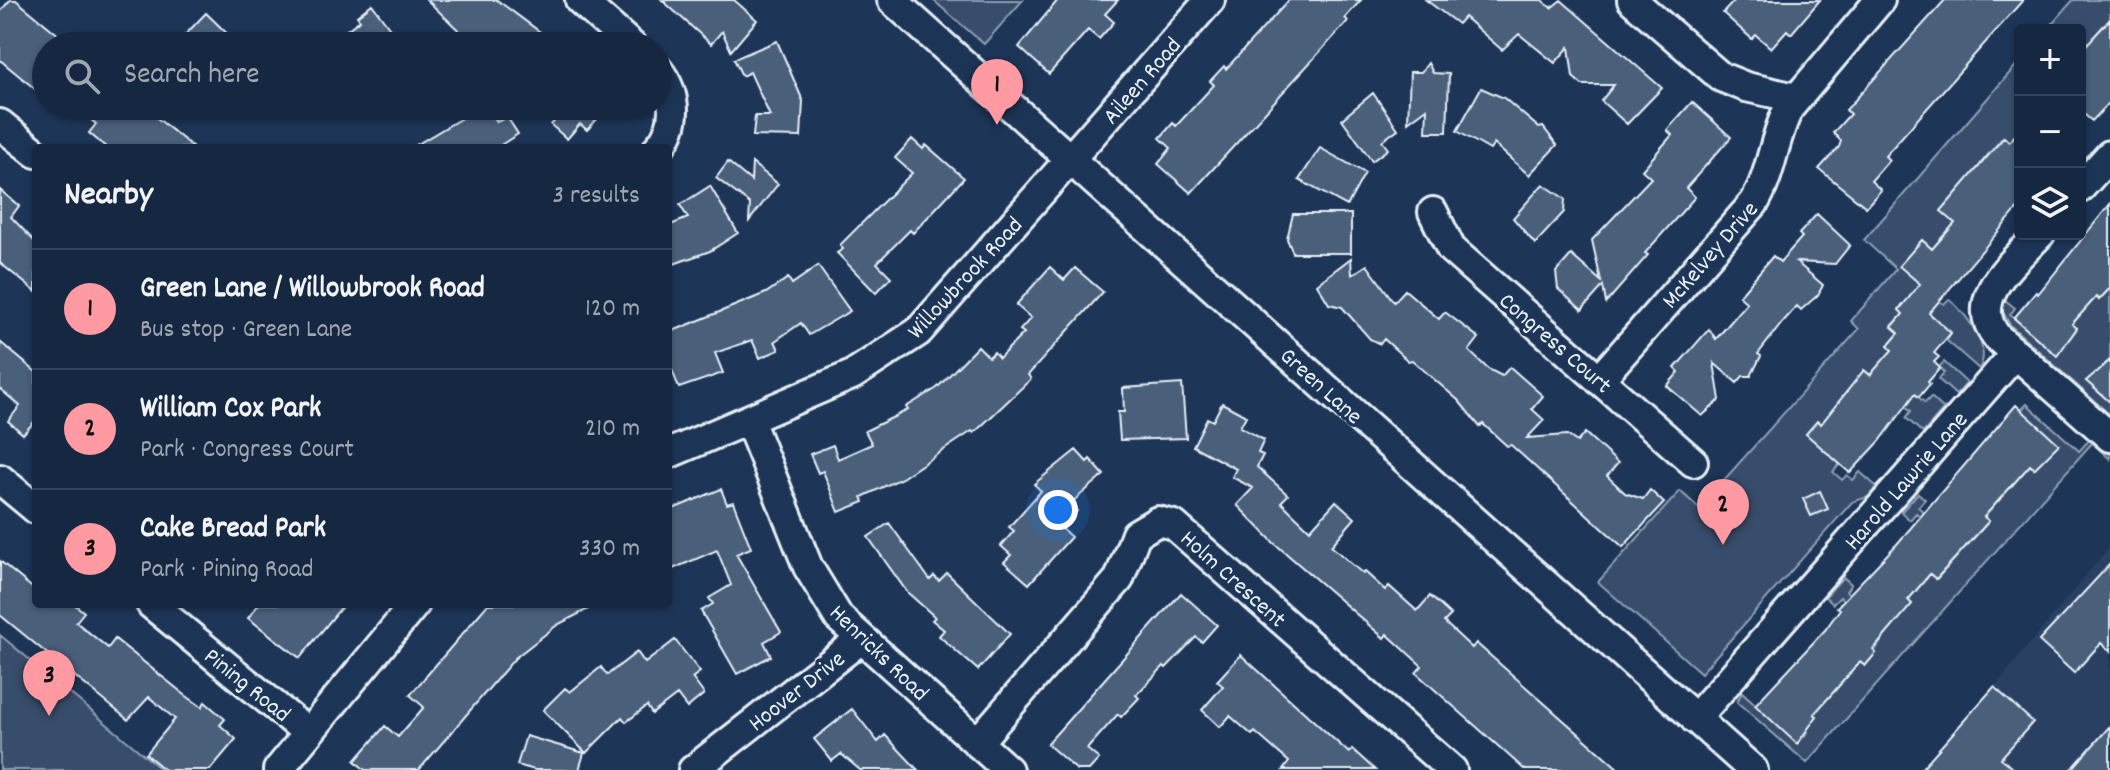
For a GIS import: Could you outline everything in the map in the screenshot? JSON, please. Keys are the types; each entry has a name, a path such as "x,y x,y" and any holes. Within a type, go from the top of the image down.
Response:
{"street":[{"path":"580,0 616,32"},
{"name":"Green Lane","path":"892,0 1753,770"},
{"name":"Aileen Road","path":"1071,160 1210,0"},
{"path":"1632,0 1721,77 1746,87 1796,98"},
{"name":"McKelvey Drive","path":"1599,380 1754,203 1766,180 1783,118 1796,98 1880,0"},
{"path":"661,144 671,120"},
{"path":"0,124 32,150"},
{"path":"2086,181 2110,155"},
{"name":"Willowbrook Road","path":"672,452 852,375 918,332 1071,160"},
{"name":"Congress Court","path":"1433,212 1451,249 1693,462"},
{"path":"2035,240 1995,284 1987,301 1990,327 2110,437"},
{"name":"Harold Lawrie Lane","path":"1695,719 2016,353"},
{"name":"Henricks Road","path":"749,420 808,567 839,618 1008,770"},
{"path":"0,479 32,506"},
{"name":"Holm Crescent","path":"977,743 1119,579 1136,534 1158,521 1174,525 1452,770"},
{"name":"Pining Road","path":"156,608 308,733"},
{"path":"278,770 412,608"},
{"name":"Hoover Drive","path":"693,770 860,640"}],"shaded area":[{"path":"933,0 1023,0 984,44"},
{"path":"2073,0 2110,0 2110,30 2103,26 2086,46 2086,24 2052,24"},
{"path":"2014,68 2014,137 2009,142 2003,137 1981,163 2014,192 2014,209 1942,211 1955,223 1932,249 1922,240 1900,265 1939,301 1944,304 1949,299 1969,322 1980,341 1982,360 1979,369 1947,341 1951,332 1910,297 1899,309 1903,314 1892,326 1899,333 1888,346 1892,350 1881,364 1925,403 1931,397 1944,409 1923,433 1906,418 1911,411 1864,370 1821,424 1817,422 1806,434 1840,464 1833,472 1842,480 1847,475 1853,480 1860,472 1877,487 1868,497 1852,502 1701,673 1598,582 1680,491 1699,508 1859,329 1851,321 1896,269 1864,240"},
{"path":"2110,288 2110,360 2086,381 2110,402 2110,415 2010,325 2002,310 2005,300 2015,308 2010,315 2057,355 2077,329 2072,324 2096,297 2099,300"},
{"path":"1944,362 1967,383 1956,395 1938,379 1944,373 1939,367"},
{"path":"2027,404 2079,451 2092,437 2110,451 2110,459 2092,443 1807,763 1737,702 1742,692 1798,743 1808,732 1806,729 1816,716 1814,714 1860,662 1865,666 1884,637 1840,597 1833,604 1825,597 1843,577 1851,584 1846,591 1888,629 1912,604 1908,600 1930,574 1937,579 1960,553 1916,513 1910,520 1901,512 1918,493 1925,499 1918,507 1966,547 1989,521 1984,517 2030,465 2033,468 2058,444 2021,410"},
{"path":"2110,546 2110,770 1926,770"},
{"path":"0,635 162,770 0,770"}],"building":[{"path":"10,0 16,0 55,32 32,32 32,86 0,60 0,12"},
{"path":"427,0 497,0 540,32 460,32"},
{"path":"662,0 734,0 757,20 731,51 722,31 711,44"},
{"path":"1058,0 1118,0 1105,14 1114,22 1099,39 1088,30 1049,74 1019,47"},
{"path":"1289,0 1361,0 1345,18 1348,21 1191,193 1158,164 1171,148 1160,138 1173,123 1176,126 1214,85 1210,81 1224,66 1226,69"},
{"path":"1426,0 1542,0 1551,8 1561,0 1662,88 1627,124 1601,101 1614,85 1582,85 1573,77 1569,47 1555,63 1519,34 1502,50 1464,17 1458,24"},
{"path":"1735,0 1820,0 1791,34 1787,30 1771,48 1756,35 1752,39 1723,13"},
{"path":"1945,0 2023,0 1885,156 1889,160 1871,181 1881,190 1866,207 1819,169 1839,147 1841,141 1833,133 1850,114 1846,110"},
{"path":"372,4 393,32 344,32 360,20 357,16"},
{"path":"206,13 226,32 188,32"},
{"path":"2110,19 2110,102 2092,121 2086,116 2086,45"},
{"path":"777,41 803,101 801,137 753,136 755,116 770,116 750,72 742,76 734,59"},
{"path":"1428,63 1433,73 1449,74 1447,132 1426,132 1427,108 1408,122 1410,72 1421,72"},
{"path":"1481,88 1504,98 1539,128 1543,127 1557,145 1529,175 1494,144 1490,150 1457,131"},
{"path":"1373,93 1398,129 1382,141 1388,149 1372,161 1342,119"},
{"path":"1692,102 1731,137 1686,188 1695,197 1645,253 1648,255 1606,303 1603,286 1582,310 1558,289 1556,272 1571,255 1601,281 1592,240 1651,178 1642,170 1672,135 1667,130"},
{"path":"91,120 159,120 189,144 102,144 89,133 96,124"},
{"path":"458,120 509,120 518,134 502,144 418,144"},
{"path":"555,120 596,120 587,130 580,124 567,139 551,125"},
{"path":"2004,137 2009,142 2014,137 2014,213 1929,313 1951,333 1934,353 1939,357 1934,362 1940,368 1919,397 1915,394 1880,441 1850,473 1806,434 1817,421 1821,424 1864,370 1870,375 1892,350 1888,346 1899,333 1892,327 1903,314 1899,310 1920,284 1899,266 1922,240 1932,249 1955,223 1941,211"},
{"path":"912,139 923,149 926,145 964,178 913,233 910,230 877,263 891,277 876,293 837,253 843,249 840,245 912,173 895,158"},
{"path":"1320,148 1365,173 1347,206 1299,180"},
{"path":"728,162 751,181 752,163 778,184 749,221 750,204 716,178"},
{"path":"1543,184 1565,199 1564,212 1535,244 1513,218"},
{"path":"710,186 738,233 710,251 672,265 672,224 688,218 680,205"},
{"path":"0,190 19,206 11,217 32,239 32,289 0,263"},
{"path":"2110,204 2110,288 2099,300 2096,297 2072,324 2077,328 2057,356 2014,318 2036,292 2038,294 2081,240 2086,240 2086,234"},
{"path":"1293,214 1351,214 1351,253 1293,253 1287,239"},
{"path":"1817,214 1850,245 1835,264 1796,262 1823,285 1818,295 1801,310 1797,306 1782,323 1758,354 1761,356 1751,376 1743,376 1737,383 1714,363 1720,400 1702,416 1667,386 1679,372 1675,368 1709,329 1716,339 1747,303 1739,296 1773,256 1780,262"},
{"path":"1351,258 1352,275 1367,265 1394,302 1405,290 1439,319 1445,312 1479,338 1469,351 1488,369 1502,376 1510,367 1543,396 1532,409 1544,420 1527,438 1567,435 1577,442 1585,433 1618,463 1607,476 1625,493 1643,499 1650,490 1664,503 1623,547 1511,445 1507,446 1483,424 1480,427 1459,401 1412,360 1408,361 1384,339 1380,344 1370,339 1342,307 1329,304 1317,284"},
{"path":"818,266 850,311 809,335 801,323 775,341 779,350 760,358 752,340 715,353 723,373 679,388 672,370 672,331 766,293 788,278 792,284"},
{"path":"1050,267 1064,280 1075,268 1103,292 1028,375 1031,379 974,433 972,431 902,478 862,497 864,502 839,512 823,471 818,473 810,454 833,445 838,459 872,444 865,431 908,410 906,407 937,388 978,346 989,357 994,352 999,358 1024,333 1020,330 1031,318 1016,305"},
{"path":"0,342 32,369 32,424 23,434 8,421 20,406 0,389"},
{"path":"2110,360 2110,402 2086,381"},
{"path":"1182,384 1186,438 1120,440 1118,412 1124,412 1123,388"},
{"path":"1222,403 1246,416 1240,427 1264,440 1258,453 1263,455 1257,467 1288,495 1281,502 1310,530 1336,501 1355,518 1331,546 1385,590 1389,586 1417,611 1430,596 1451,615 1444,622 1472,648 1476,643 1620,770 1525,770 1416,673 1422,666 1387,634 1384,638 1273,542 1237,505 1253,488 1232,477 1236,469 1193,446 1207,418 1213,421"},
{"path":"2016,405 2059,444 2034,469 2030,465 1984,517 1989,521 1936,579 1930,574 1908,600 1912,604 1873,650 1876,653 1865,666 1860,662 1814,714 1817,716 1797,744 1755,705 1825,630 1840,609 1837,607 1897,544"},
{"path":"1076,450 1087,462 1090,459 1104,475 1071,503 1077,511 1059,526 1071,537 1029,584 1004,562 1011,555 1001,546 1014,531 1009,527 1041,491 1034,484"},
{"path":"721,489 727,504 733,502 751,548 736,554 781,632 764,642 771,656 737,674 701,611 713,604 709,598 731,585 717,550 672,569 672,509"},
{"path":"1820,491 1828,509 1811,516 1803,499"},
{"path":"889,523 930,580 934,576 939,581 947,573 1010,634 978,670 939,636 944,630 932,620 935,617 907,592 868,537"},
{"path":"0,561 32,588 32,608 79,608 84,612 76,622 108,648 115,639 202,707 205,702 225,719 220,725 236,739 210,770 165,770 146,754 175,719 149,697 128,720 0,615"},
{"path":"2110,564 2110,651 2101,643 2074,673 2039,641"},
{"path":"1181,593 1217,625 1202,642 1196,637 1136,695 1139,698 1121,717 1118,714 1087,749 1099,759 1089,770 1077,770 1047,744"},
{"path":"256,608 341,608 300,658 248,618"},
{"path":"485,608 590,608 557,625 515,658 419,770 365,770 355,761 385,726 398,737 424,707 410,695"},
{"path":"675,640 700,672 692,678 704,694 687,708 677,695 652,714 647,706 626,722 622,717 586,753 543,710 565,688 570,692 601,667 607,675 637,652 645,663"},
{"path":"1241,655 1349,753 1352,749 1375,770 1283,770 1289,762 1255,732 1252,735 1230,716 1220,727 1202,710 1223,686 1217,681"},
{"path":"1994,687 2033,722 2001,758 2014,770 1920,770"},
{"path":"852,709 878,742 885,735 918,770 860,770 841,754 832,761 814,739"},
{"path":"2110,726 2110,770 2071,770"},
{"path":"526,736 584,753 579,770 535,770 517,765"}],"place":[{"name":"Green Lane / Willowbrook Road","path":"997,125"},
{"name":"William Cox Park","path":"1723,545"},
{"name":"Cake Bread Park","path":"49,716"}]}
